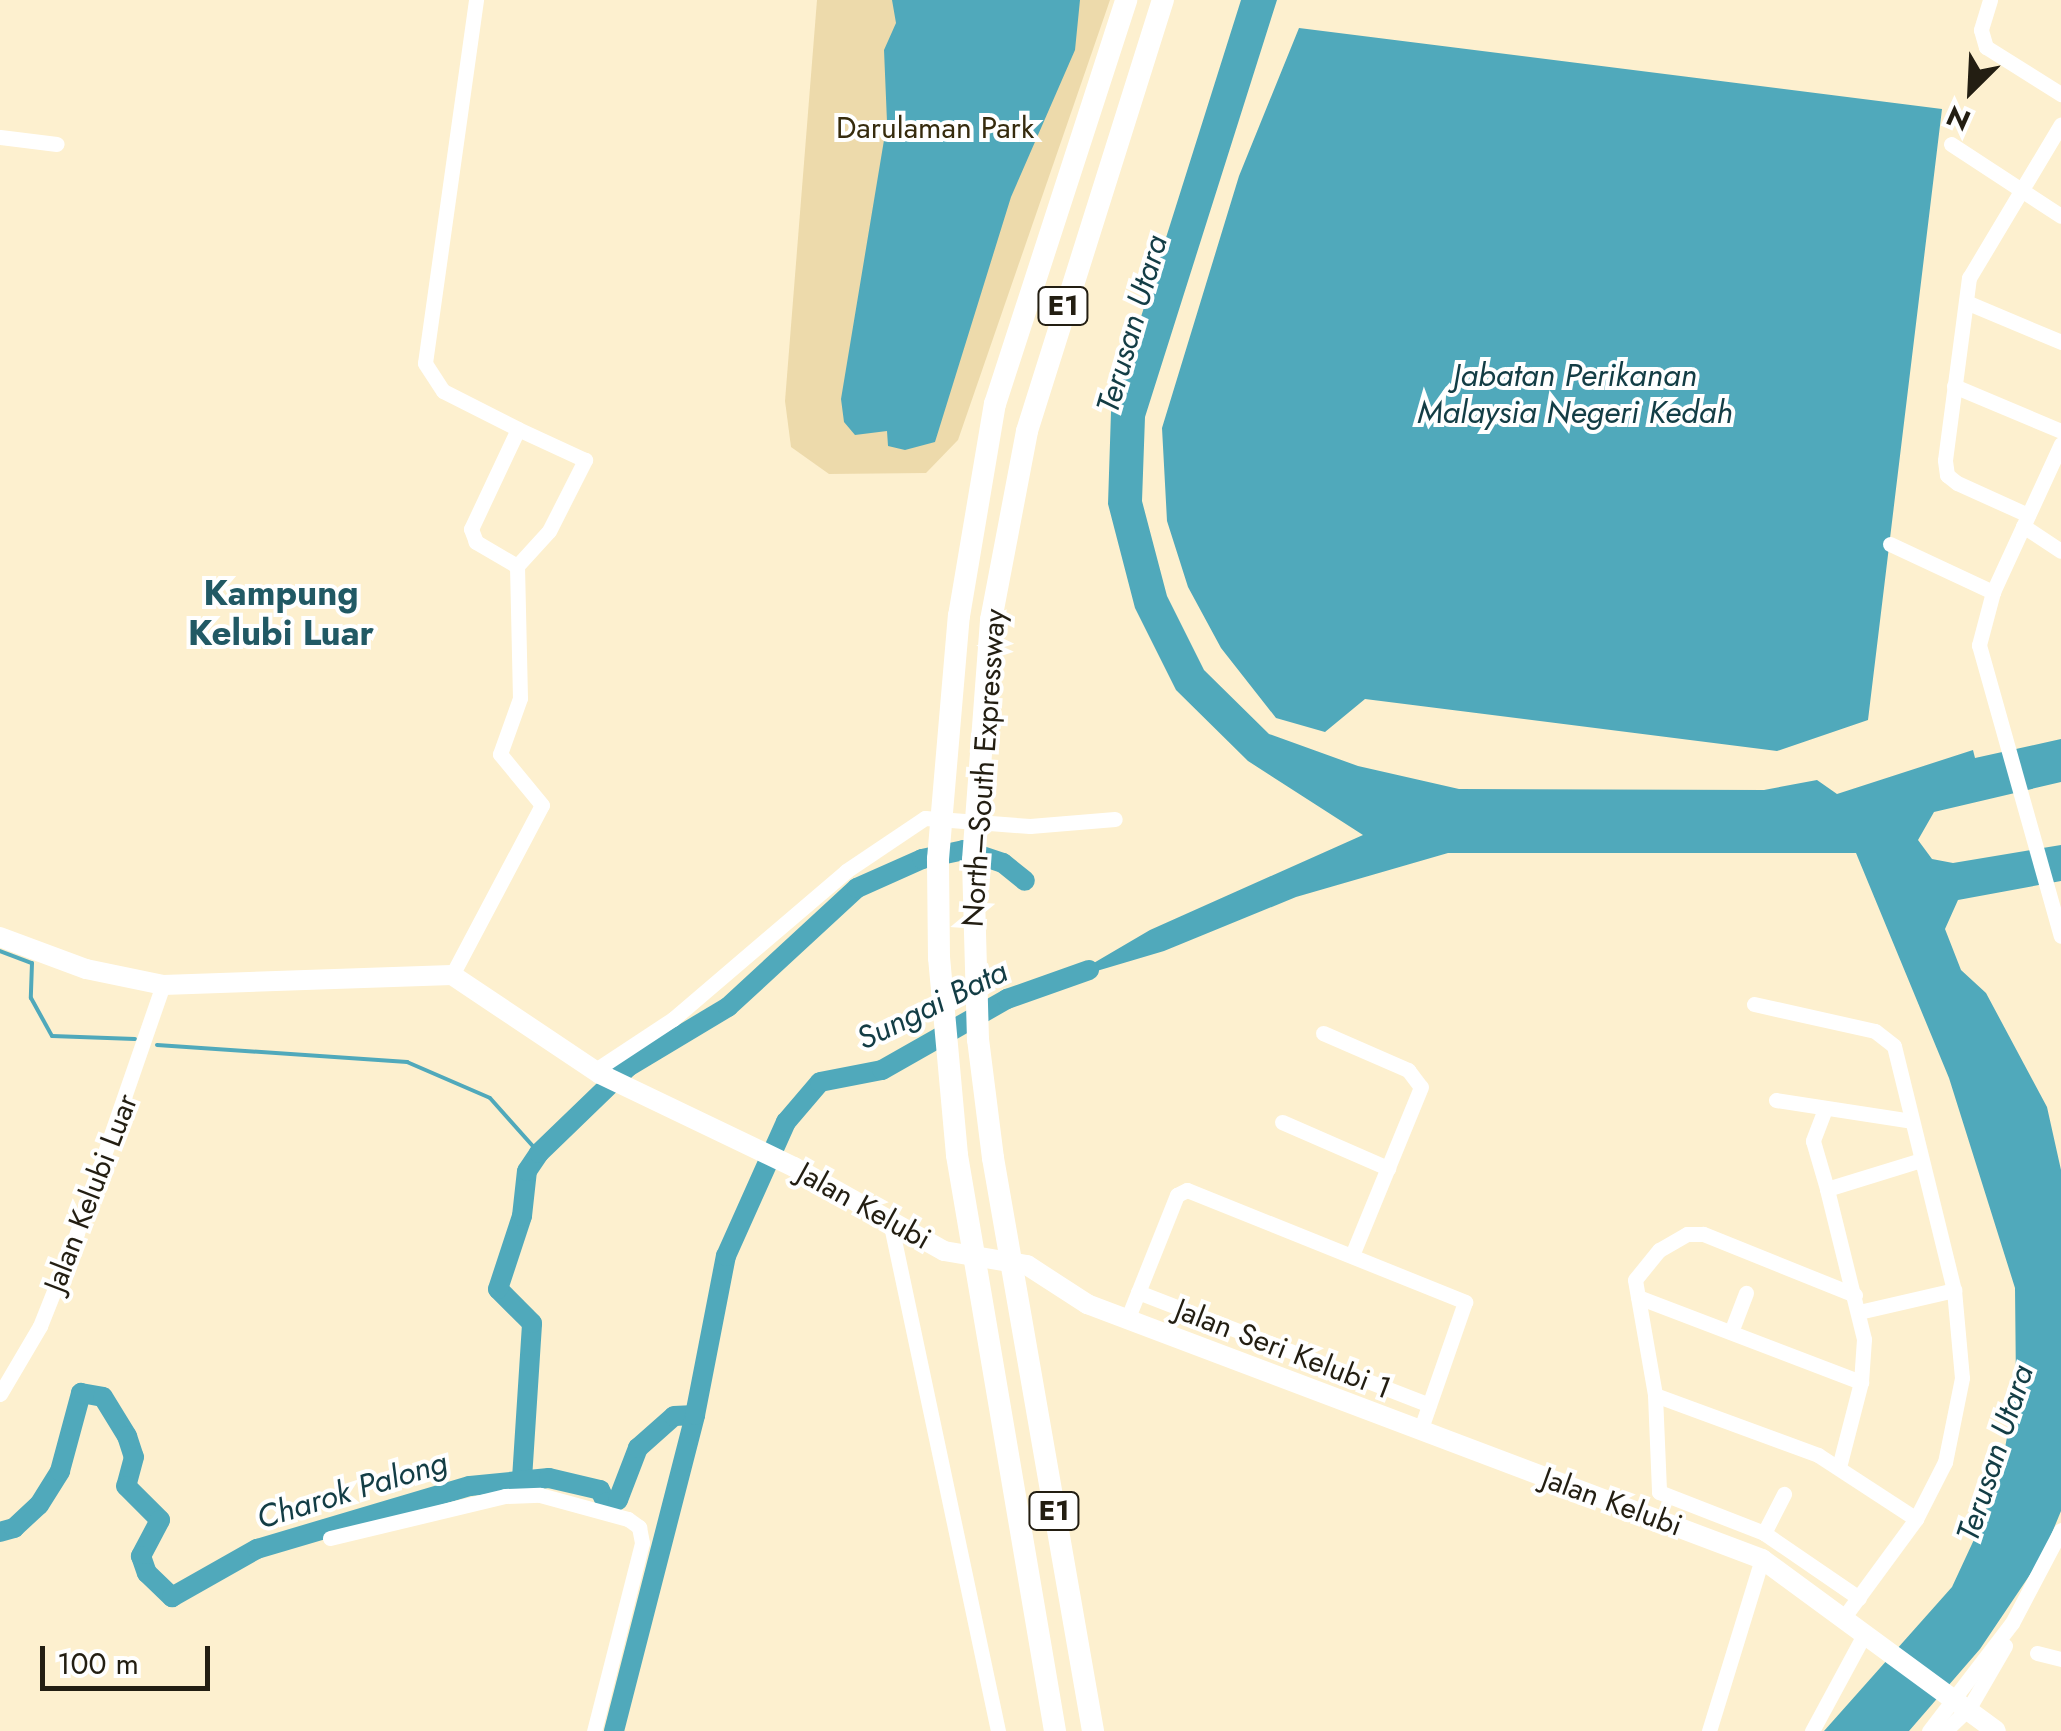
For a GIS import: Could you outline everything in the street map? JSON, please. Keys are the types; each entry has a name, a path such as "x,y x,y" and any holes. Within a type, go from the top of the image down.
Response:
{"highway":[{"name":"North–South Expressway","path":"1055,1731 957,1155 939,958 940,803 958,616 1003,374 1126,0"},
{"name":"North–South Expressway","path":"1093,1731 988,1124 974,959 973,860 991,620 1037,388 1163,0"}],"main road":[{"path":"0,937 86,969 163,985 452,975"},
{"name":"Jalan Kelubi","path":"452,975 597,1073 794,1167 959,1256 1034,1267 1070,1295 1127,1320 1762,1559 1871,1638 1956,1711 1996,1731"}],"street":[{"path":"452,975 542,805 500,754 520,698 516,566 549,530 585,460 442,391 425,363 476,0"},
{"path":"1990,0 1981,30 1986,47 2061,94"},
{"path":"2061,124 1978,258 1966,302 1946,475 2025,521 2061,551"},
{"path":"0,137 57,144"},
{"path":"1951,144 2061,216"},
{"path":"1966,302 2061,342"},
{"path":"1954,386 2061,443 1993,592 1981,628 1980,661 2006,738 2061,936"},
{"path":"516,566 476,542 470,530 518,430"},
{"path":"1890,544 1993,592"},
{"path":"597,1073 673,1019 846,871 925,818 1030,826 1115,819"},
{"name":"Jalan Kelubi Luar","path":"0,1394 40,1326 78,1233 163,985"},
{"path":"1754,1004 1887,1036 1954,1290 1960,1400 1940,1476 1916,1518 1844,1617"},
{"path":"1323,1033 1418,1078 1422,1086 1352,1255"},
{"path":"1776,1100 1910,1121"},
{"path":"1826,1109 1813,1141 1859,1312 1861,1382 1839,1467"},
{"path":"1282,1122 1388,1168"},
{"path":"1827,1189 1921,1160"},
{"path":"1127,1320 1180,1191 1465,1302 1421,1428"},
{"path":"890,1222 998,1731"},
{"path":"1855,1295 1694,1233 1639,1268 1638,1297 1654,1394 1659,1492 1764,1533 1859,1598"},
{"path":"1859,1312 1954,1290"},
{"name":"Jalan Seri Kelubi 1","path":"1138,1292 1429,1406"},
{"path":"1731,1332 1746,1293"},
{"path":"1638,1297 1861,1382"},
{"path":"1654,1394 1839,1467 1916,1518"},
{"path":"1764,1533 1784,1494"},
{"path":"330,1538 505,1496 540,1495 628,1519 639,1526 642,1543 594,1731"},
{"path":"1736,1547 1745,1525"},
{"path":"1928,1731 1956,1711 2012,1623 2061,1530"},
{"path":"1708,1731 1762,1559"},
{"path":"1812,1731 1871,1638"},
{"path":"2038,1653 2061,1659"}],"green space":[{"name":"Darulaman Park","path":"817,0 1110,0 958,440 926,473 829,474 791,447 785,401"}],"water":[{"path":"892,0 1080,0 1075,50 1011,197 935,442 905,450 888,446 887,431 855,435 844,422 841,399 887,122 884,50 896,23"},
{"path":"1241,0 1277,0 1145,417 1142,501 1167,596 1204,670 1269,734 1358,766 1459,789 1764,790 1817,780 1837,794 1973,750 1975,758 2061,739 2061,782 1934,812 1918,840 1932,859 1953,863 2061,845 2061,881 1958,900 1945,929 1961,970 1986,993 2047,1107 2061,1170 2061,1511 2042,1557 1980,1649 1909,1731 1824,1731 1952,1587 1978,1531 2002,1465 2016,1386 2015,1288 1949,1078 1856,853 1448,853 1296,897 1164,951 1063,981 1150,930 1363,835 1248,761 1176,690 1135,608 1108,504 1111,412"},
{"name":"Jabatan Perikanan Malaysia Negeri Kedah","path":"1299,28 1942,109 1868,720 1777,751 1365,699 1325,732 1276,718 1221,648 1188,587 1167,521 1162,428 1239,176"}],"waterway":[{"path":"522,1479 532,1323 498,1289 522,1216 527,1171 539,1153 628,1067 728,1007 857,888 922,859 964,850 1003,863 1025,881"},
{"path":"0,951 32,963 31,998 52,1036 135,1039"},
{"name":"Sungai Bata","path":"614,1731 695,1415 726,1256 786,1122 820,1082 882,1070 1007,999 1089,970"},
{"path":"157,1045 407,1062 490,1098 539,1153"},
{"name":"Charok Palong","path":"0,1532 14,1528 39,1505 60,1471 81,1393 103,1397 127,1436 134,1457 126,1486 160,1520 141,1556 147,1573 172,1597 257,1549 470,1486 549,1478 600,1490 606,1503 618,1500 638,1448 674,1416 695,1415"}],"district":[{"name":"Kampung Kelubi Luar","path":"281,613"}],"water label":[{"name":"Terusan Utara","path":"1132,324"},
{"name":"Terusan Utara","path":"1995,1453"}]}
